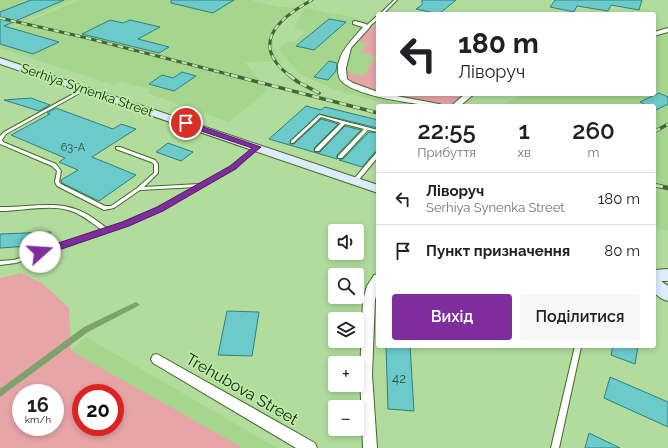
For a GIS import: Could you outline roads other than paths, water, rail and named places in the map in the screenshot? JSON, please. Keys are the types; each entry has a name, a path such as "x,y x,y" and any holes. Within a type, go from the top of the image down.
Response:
{"street":[{"path":"354,23 364,25 367,28 350,45 345,57 341,76 343,80 351,86 376,94"},
{"path":"656,33 668,30"},
{"name":"Serhiya Synenka Street","path":"0,61 376,188"},
{"path":"386,96 428,104"},
{"path":"458,104 468,96"},
{"path":"656,276 668,275"},
{"path":"370,448 366,376 368,300 376,281"},
{"path":"656,286 668,295"},
{"name":"Trehubova Street","path":"157,358 201,386 310,448"}],"lane":[{"path":"383,12 396,0"},
{"path":"367,28 376,19"},
{"path":"85,89 5,133 0,140 1,143 54,165 59,171 57,182 59,185 101,206 112,207 139,189 156,173 156,164 153,161 118,148"},
{"path":"292,142 320,116 376,130"},
{"path":"317,150 344,122"},
{"path":"340,157 367,128"},
{"path":"0,263 14,262 106,230 160,209 232,168 257,147"},
{"path":"355,181 376,156"},
{"path":"139,189 202,185"},
{"path":"0,209 71,209 82,214 106,230"},
{"path":"555,448 578,348"}],"railway":[{"path":"289,75 278,64 271,53 270,43 273,33 279,24 289,15 312,0"},
{"path":"0,18 87,38 235,76"},
{"path":"231,75 376,112"},
{"path":"289,75 298,82 319,93"},
{"path":"656,131 668,124"},
{"path":"656,185 668,188"}]}
